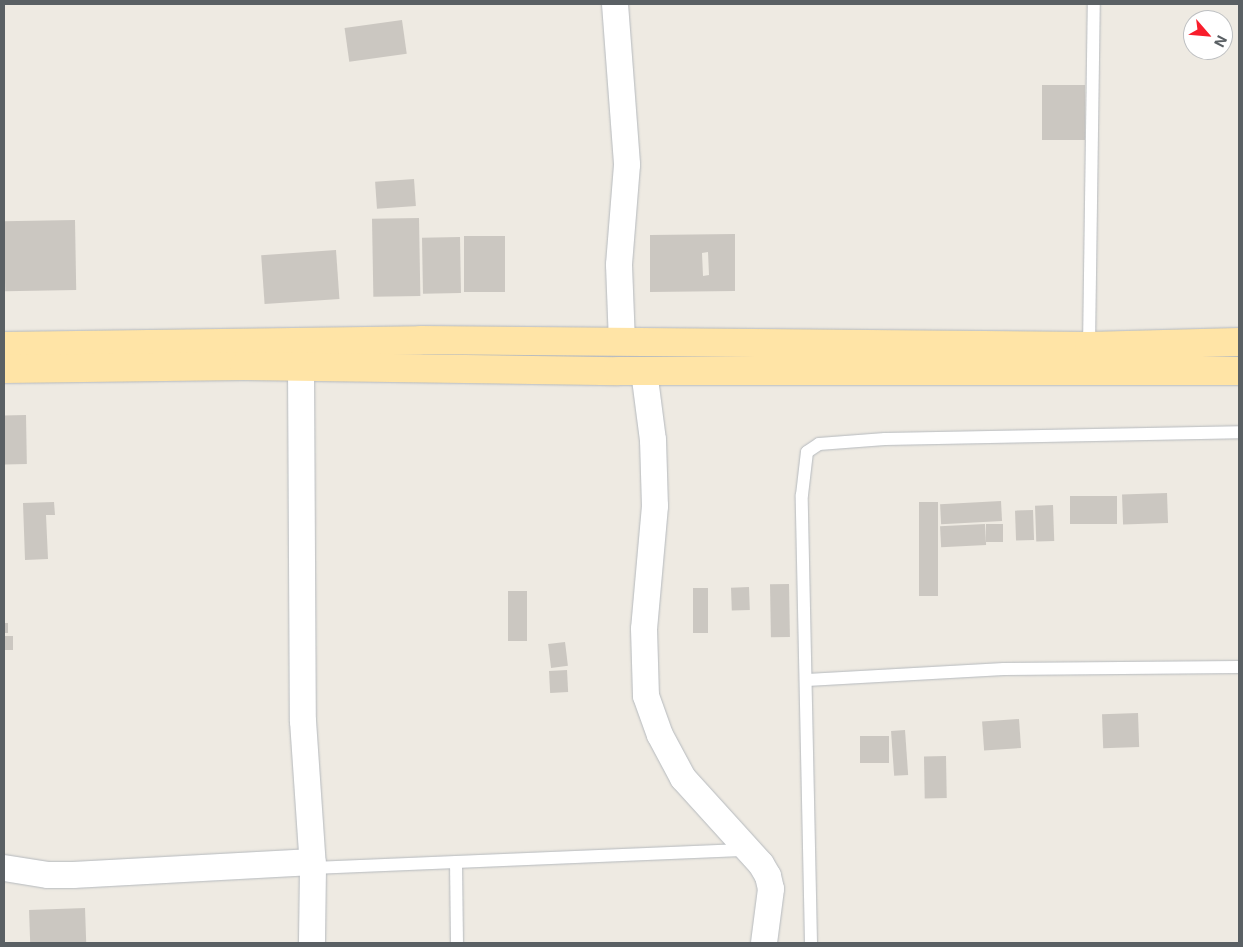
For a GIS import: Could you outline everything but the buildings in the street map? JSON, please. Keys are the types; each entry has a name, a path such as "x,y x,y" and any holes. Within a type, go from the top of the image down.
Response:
{"main road":[{"path":"4,346 421,340 1089,346 1239,342"},
{"path":"4,369 301,367 644,370 1239,371"}],"street":[{"path":"621,4 615,4 627,165 619,265 622,342"},
{"path":"301,367 303,721 313,865 312,943"},
{"path":"644,370 653,440 655,506 644,629 646,696 660,735 683,778 761,864 771,889 764,943"},
{"path":"4,868 48,875 73,875 313,865"}],"lane":[{"path":"1089,346 1094,4"},
{"path":"812,943 802,495 804,462 813,445 885,439 1239,432"},
{"path":"807,680 1004,669 1239,667"},
{"path":"313,865 456,862 748,850"},
{"path":"456,862 457,943"}]}
